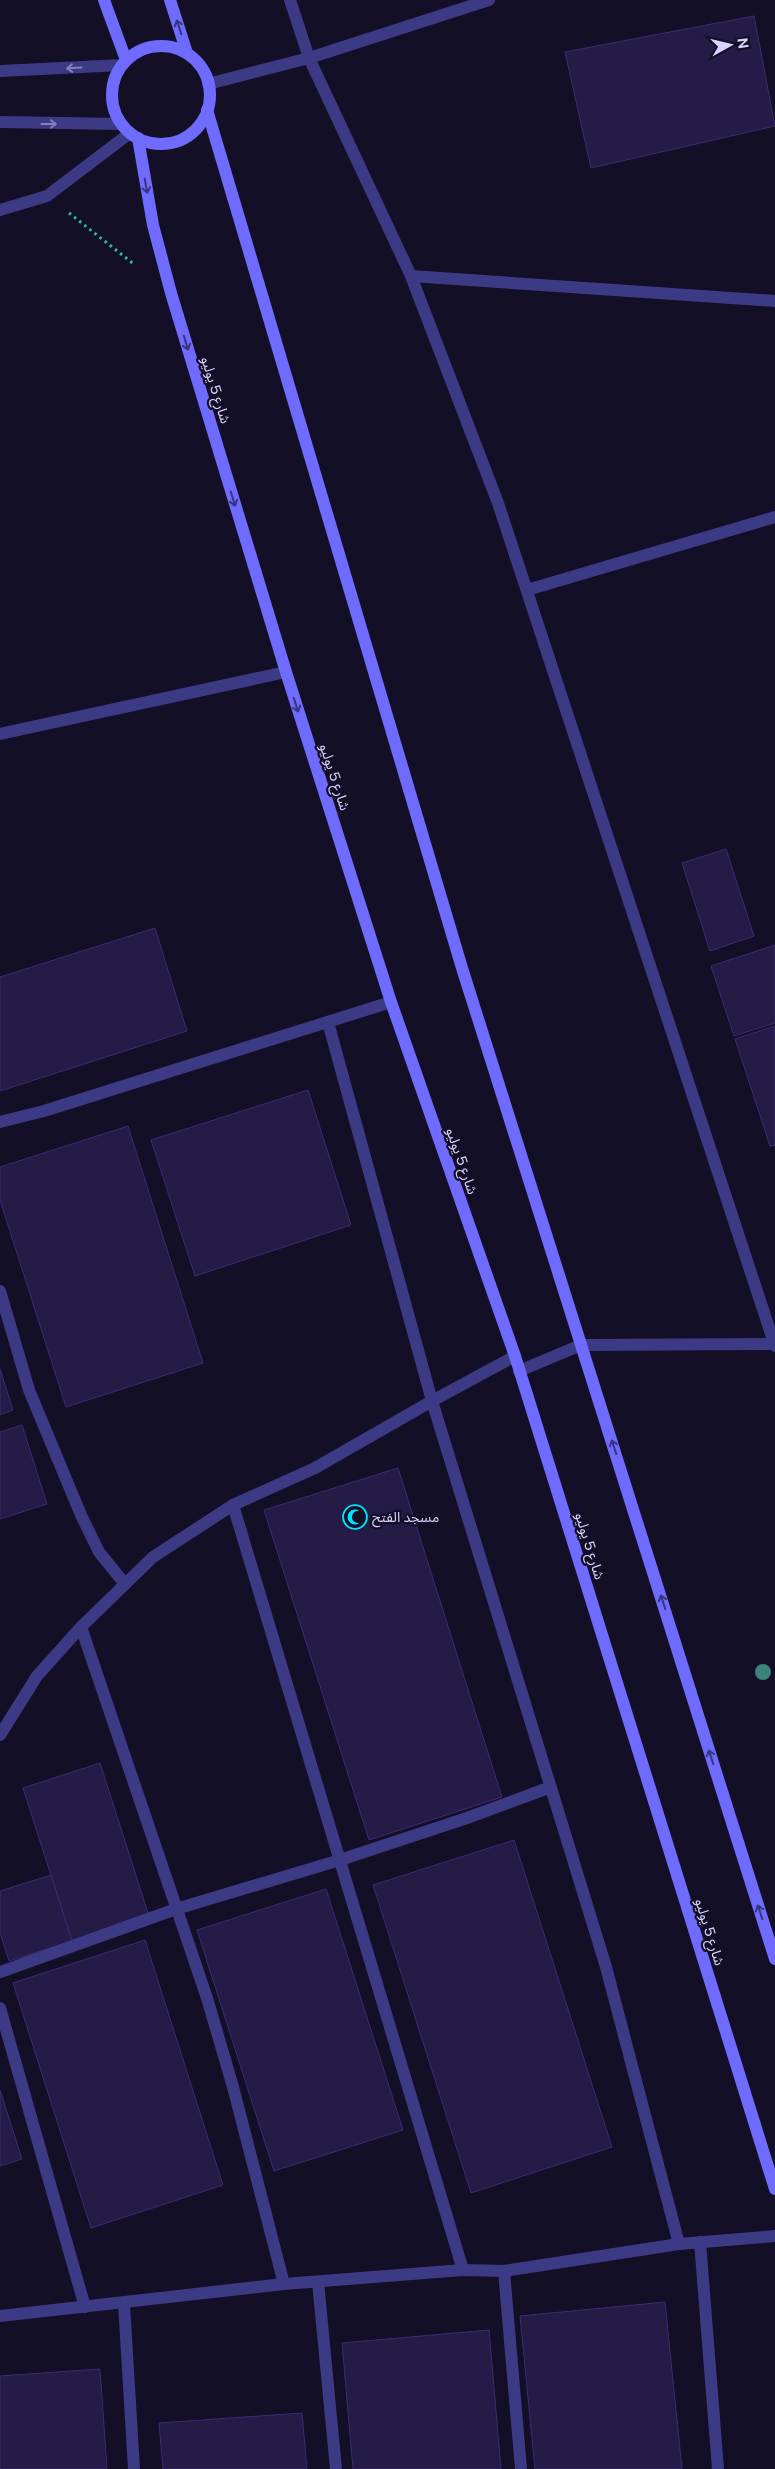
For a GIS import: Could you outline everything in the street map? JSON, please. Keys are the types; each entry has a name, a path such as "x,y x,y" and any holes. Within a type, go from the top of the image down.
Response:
{"main road":[{"path":"104,0 124,63"},
{"path":"170,0 187,54"},
{"path":"157,46 172,47 187,54 200,67 208,84 210,96 208,110 201,123 192,133 179,141 165,144 151,143 130,132 114,110 112,94 115,79 124,63 142,50 157,46"},
{"path":"208,110 462,968 775,1959"},
{"name":"شارع 5 يوليو","path":"130,132 171,293 286,672 391,1002 519,1371 775,2189"}],"street":[{"path":"290,0 309,58 411,276 498,503 775,1345 581,1345 519,1371"},
{"path":"208,84 309,58 489,0"},
{"path":"0,72 124,63"},
{"path":"0,122 130,132"},
{"path":"0,210 47,196 130,132"},
{"path":"411,276 775,301"},
{"path":"527,590 775,518"},
{"path":"0,734 286,672"},
{"path":"0,1122 44,1111 391,1002"},
{"path":"328,1022 432,1401 606,1967 679,2244"},
{"path":"0,1291 29,1390 81,1515 100,1552 125,1584"},
{"path":"0,1735 37,1676 81,1627 153,1557 233,1505 315,1468 514,1356"},
{"path":"233,1505 463,2270"},
{"path":"81,1627 207,1998 233,2087 284,2284"},
{"path":"0,1972 176,1909 340,1860 466,1818 551,1787"},
{"path":"0,2008 85,2307"},
{"path":"0,2316 124,2304 284,2284 463,2270 504,2271 679,2244 775,2236"},
{"path":"700,2242 718,2469"},
{"path":"504,2271 521,2469"},
{"path":"318,2282 336,2469"},
{"path":"124,2304 134,2469"}],"path":[{"path":"47,196 171,293"}],"building":[{"path":"754,16 775,126 591,168 565,52"},
{"path":"726,849 754,936 710,951 682,863"},
{"path":"155,928 187,1031 0,1091 0,977"},
{"path":"775,945 775,1023 734,1036 711,966"},
{"path":"775,1026 775,1145 770,1146 735,1039"},
{"path":"308,1090 351,1225 195,1276 151,1140"},
{"path":"128,1126 203,1363 66,1407 0,1200 0,1167"},
{"path":"0,1369 13,1410 0,1415"},
{"path":"22,1425 47,1504 0,1519 0,1432"},
{"path":"398,1468 502,1797 369,1840 264,1510"},
{"path":"100,1763 149,1916 72,1941 23,1788"},
{"path":"514,1840 612,2147 471,2193 373,1885"},
{"path":"51,1875 72,1941 9,1961 0,1932 0,1891"},
{"path":"326,1889 403,2130 274,2171 197,1930"},
{"path":"145,1940 223,2185 91,2228 13,1983"},
{"path":"0,2090 22,2159 0,2166"},
{"path":"665,2302 682,2469 535,2469 520,2316"},
{"path":"489,2330 501,2469 353,2469 342,2343"},
{"path":"100,2369 107,2469 0,2469 0,2376"},
{"path":"302,2413 307,2469 163,2469 159,2423"}],"place":[{"name":"مسجد الفتح","path":"355,1517"}]}
